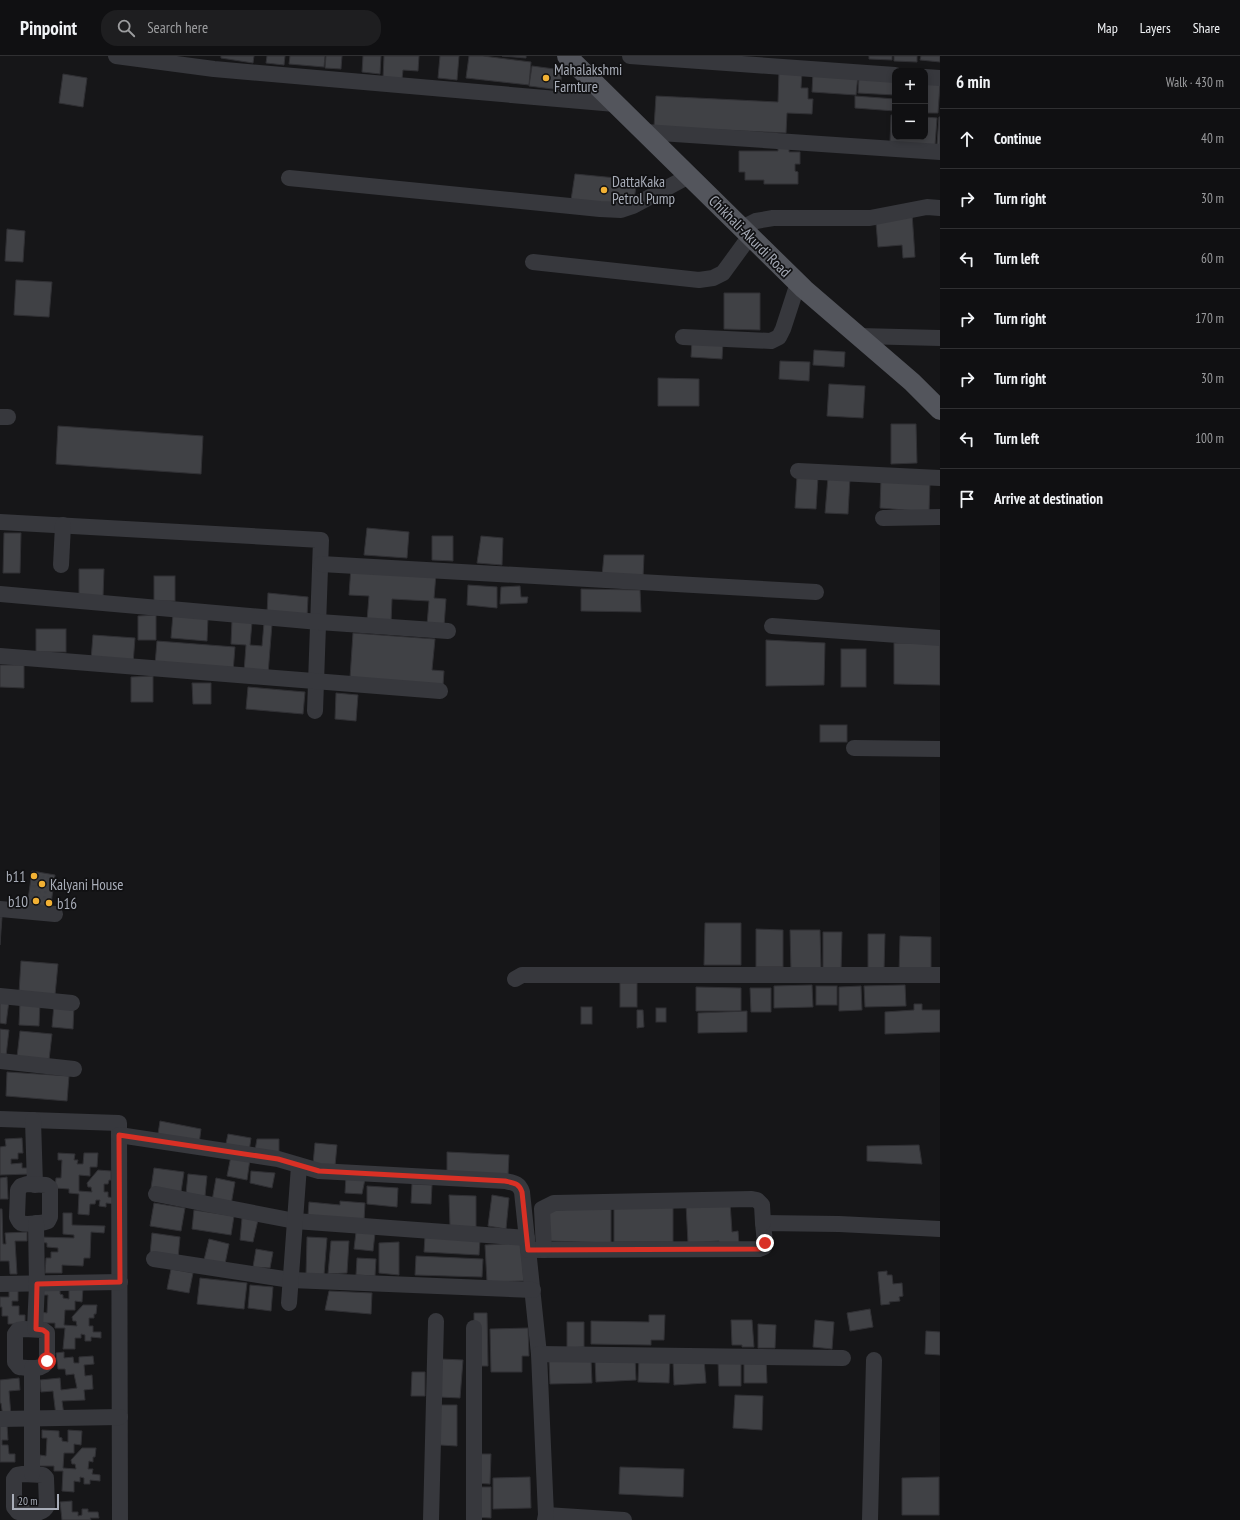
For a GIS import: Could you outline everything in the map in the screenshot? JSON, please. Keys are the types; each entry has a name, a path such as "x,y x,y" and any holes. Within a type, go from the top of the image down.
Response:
{"main road":[{"name":"Chikhali-Akurdi Road","path":"567,56 798,283 912,382 940,410"}],"street":[{"path":"116,56 214,69 615,104"},
{"path":"630,56 892,74"},
{"path":"928,77 940,78"},
{"path":"645,132 940,152"},
{"path":"288,178 621,210 634,206 689,176"},
{"path":"533,262 699,280 713,278 723,273 746,232 756,221 773,218 870,218 927,207 940,208"},
{"path":"683,338 771,340 779,337 798,283"},
{"path":"859,336 940,338"},
{"path":"798,471 940,478"},
{"path":"884,518 940,517"},
{"path":"0,522 321,540 315,712"},
{"path":"61,565 63,526"},
{"path":"321,564 816,592"},
{"path":"0,594 319,622 448,631"},
{"path":"772,626 940,638"},
{"path":"0,656 440,691"},
{"path":"854,748 940,750"},
{"path":"0,909 48,907"},
{"path":"515,978 522,975 940,975"},
{"path":"0,996 72,1003"},
{"path":"0,1061 74,1069"},
{"path":"0,1118 119,1123 120,1520"},
{"path":"33,1120 35,1185"},
{"path":"119,1135 278,1159 319,1171 505,1181 516,1183 520,1186 533,1246 533,1290 539,1354 545,1517 624,1520"},
{"path":"289,1303 299,1166"},
{"path":"27,1184 46,1185 51,1191 50,1217 48,1221 44,1223 36,1223 22,1223 17,1217 18,1190 21,1186 27,1184"},
{"path":"156,1194 295,1221 533,1246 759,1249 764,1247 765,1243 762,1205 758,1200 752,1199 554,1203 542,1209 533,1246"},
{"path":"36,1223 36,1329"},
{"path":"763,1223 839,1224 940,1229"},
{"path":"154,1259 291,1280 533,1290"},
{"path":"0,1284 120,1282"},
{"path":"431,1520 436,1321"},
{"path":"474,1328 474,1520"},
{"path":"36,1329 43,1330 47,1333 46,1366 42,1368 32,1368 19,1367 16,1365 15,1334 18,1330 36,1329"},
{"path":"539,1354 843,1358"},
{"path":"870,1520 874,1360"},
{"path":"32,1368 32,1474"},
{"path":"0,1419 120,1418"},
{"path":"17,1475 43,1475 48,1481 47,1506 41,1513 33,1516 18,1512 14,1507 14,1479 17,1475"}],"path":[{"path":"30,903 35,875 42,876 48,878 48,907"},
{"path":"42,876 38,904 42,880"},
{"path":"33,900 36,879 48,881 48,907"}],"building":[{"path":"221,56 254,56 253,63 221,58"},
{"path":"267,56 285,56 284,65 266,63"},
{"path":"290,56 325,56 324,67 289,64"},
{"path":"326,56 342,56 341,69 325,68"},
{"path":"363,56 381,56 380,74 362,72"},
{"path":"384,56 419,56 418,71 403,70 402,79 383,78"},
{"path":"440,56 459,56 457,80 438,78"},
{"path":"469,56 483,56 531,62 529,85 466,78"},
{"path":"502,56 526,56 526,58"},
{"path":"869,56 892,56 892,60 869,59"},
{"path":"894,56 917,56 917,62 894,61"},
{"path":"921,56 940,56 940,62 920,60"},
{"name":"Mahalakshmi Farnture","path":"532,66 562,70 560,90 529,86"},
{"path":"779,70 802,71 801,88 808,88 808,99 813,99 812,114 787,113 786,133 654,127 656,96 778,102"},
{"path":"813,72 858,75 856,95 812,92"},
{"path":"63,74 87,78 83,107 59,103"},
{"path":"859,77 892,79 892,95 858,93"},
{"path":"928,83 940,84 938,113 928,113"},
{"path":"855,96 892,99 892,111 855,108"},
{"path":"891,115 892,140 928,140 928,117 937,118 935,145 890,142"},
{"path":"939,117 940,145 937,145"},
{"path":"778,148 789,148 789,152 800,152 800,164 795,164 795,171 798,172 798,184 764,184 764,180 745,180 745,172 739,172 739,151 778,151"},
{"name":"DattaKaka Petrol Pump","path":"575,174 637,180 633,206 571,200"},
{"path":"912,213 915,257 903,258 902,245 878,247 876,223"},
{"path":"7,229 25,231 23,262 5,261"},
{"path":"16,280 52,282 49,317 14,315"},
{"path":"724,293 760,293 760,330 724,329"},
{"path":"692,341 723,342 722,359 691,357"},
{"path":"814,350 845,352 844,367 813,365"},
{"path":"780,361 810,362 809,381 779,379"},
{"path":"658,378 699,379 699,406 658,406"},
{"path":"829,384 865,386 863,418 827,416"},
{"path":"891,424 916,424 917,463 891,464"},
{"path":"58,426 203,436 201,474 56,464"},
{"path":"797,476 818,477 816,509 795,508"},
{"path":"828,477 850,478 848,514 825,513"},
{"path":"881,479 930,482 929,512 880,508"},
{"path":"367,528 409,532 407,558 364,555"},
{"path":"4,533 21,533 20,573 3,573"},
{"path":"432,536 453,536 453,561 432,560"},
{"path":"481,536 503,538 502,565 477,563"},
{"path":"604,555 644,555 643,578 602,576"},
{"path":"351,567 436,574 434,598 446,599 444,626 427,625 429,601 392,599 391,623 367,621 369,596 349,595"},
{"path":"79,569 104,569 103,597 79,596"},
{"path":"154,576 175,576 175,601 154,601"},
{"path":"468,585 497,587 497,608 467,605"},
{"path":"520,586 521,597 528,597 527,603 500,604 501,587"},
{"path":"581,589 640,590 641,612 581,611"},
{"path":"268,593 308,597 307,617 267,614"},
{"path":"173,614 208,617 207,641 171,638"},
{"path":"156,615 156,640 138,640 138,616"},
{"path":"232,620 252,622 250,645 262,646 264,623 272,624 268,674 244,672 246,645 231,644"},
{"path":"36,629 66,629 66,652 36,652"},
{"path":"353,633 435,639 432,670 444,671 443,685 350,678"},
{"path":"93,635 135,638 133,664 91,660"},
{"path":"766,640 825,643 824,685 766,686"},
{"path":"157,641 235,647 233,672 155,665"},
{"path":"894,643 940,643 940,685 894,684"},
{"path":"841,649 866,649 866,687 841,687"},
{"path":"0,665 24,665 24,688 0,687"},
{"path":"153,676 153,702 131,702 131,677"},
{"path":"192,683 211,683 211,704 193,704"},
{"path":"248,687 305,692 303,714 246,709"},
{"path":"336,693 358,695 356,721 335,719"},
{"path":"820,725 847,725 847,742 820,742"},
{"name":"Kalyani House","path":"32,871 55,875 50,911 27,907"},
{"path":"0,917 2,917 0,945"},
{"path":"705,923 741,923 741,965 704,965"},
{"path":"756,929 783,930 783,967 756,967"},
{"path":"790,930 820,930 821,970 791,971"},
{"path":"823,932 842,932 841,972 823,972"},
{"path":"868,934 885,934 884,970 868,970"},
{"path":"900,936 931,937 931,974 899,974"},
{"path":"21,961 58,964 55,995 19,993"},
{"path":"620,983 637,983 637,1007 620,1007"},
{"path":"812,985 813,1007 774,1008 774,986"},
{"path":"905,985 906,1006 865,1007 864,986"},
{"path":"816,986 837,986 837,1005 816,1005"},
{"path":"861,986 862,1010 839,1011 839,987"},
{"path":"696,987 741,988 741,1011 696,1011"},
{"path":"750,988 771,988 771,1012 751,1012"},
{"path":"0,1000 9,1001 6,1024 0,1023"},
{"path":"20,1002 40,1003 39,1026 19,1025"},
{"path":"54,1004 74,1006 73,1029 52,1027"},
{"path":"914,1004 922,1004 922,1010 940,1010 940,1032 885,1034 885,1012 914,1010"},
{"path":"581,1007 592,1007 592,1024 581,1024"},
{"path":"656,1008 666,1008 666,1022 656,1022"},
{"path":"637,1010 643,1010 644,1027 637,1028"},
{"path":"747,1011 747,1032 698,1033 698,1013"},
{"path":"0,1029 9,1030 6,1056 0,1055"},
{"path":"20,1031 52,1034 49,1060 17,1057"},
{"path":"7,1072 69,1076 67,1101 6,1096"},
{"path":"160,1121 201,1129 199,1144 158,1134"},
{"path":"228,1134 251,1138 249,1152 225,1148"},
{"path":"22,1138 23,1153 18,1153 18,1159 11,1159 11,1164 22,1163 22,1168 31,1168 31,1174 0,1175 0,1147 6,1146 5,1139"},
{"path":"257,1139 279,1139 279,1154 255,1150"},
{"path":"315,1143 337,1145 335,1166 313,1164"},
{"path":"919,1145 922,1164 867,1161 867,1146"},
{"path":"447,1152 509,1155 508,1175 447,1172"},
{"path":"58,1153 75,1154 74,1160 78,1160 77,1164 83,1164 84,1153 98,1153 97,1167 90,1167 90,1176 79,1175 79,1191 92,1192 91,1187 88,1187 87,1183 98,1170 111,1171 111,1180 109,1180 108,1184 104,1184 104,1192 108,1192 108,1197 116,1198 115,1204 106,1203 106,1207 99,1206 100,1200 96,1200 95,1204 90,1204 89,1215 78,1214 79,1194 69,1193 69,1189 55,1188 56,1178 61,1178 62,1160 58,1160"},
{"path":"231,1156 250,1159 247,1180 227,1176"},
{"path":"154,1168 184,1172 181,1192 151,1188"},
{"path":"251,1171 275,1173 272,1188 250,1183"},
{"path":"188,1174 207,1176 205,1196 186,1194"},
{"path":"346,1176 365,1179 362,1194 345,1193"},
{"path":"7,1177 8,1199 0,1199 0,1178"},
{"path":"216,1178 235,1182 231,1205 212,1201"},
{"path":"412,1184 432,1185 431,1204 411,1203"},
{"path":"367,1186 398,1188 397,1207 367,1204"},
{"path":"449,1195 476,1196 476,1227 450,1226"},
{"path":"492,1195 509,1198 506,1229 488,1226"},
{"path":"340,1201 365,1203 364,1221 308,1216 309,1202 340,1205"},
{"path":"730,1202 732,1232 738,1231 739,1245 719,1246 719,1241 688,1243 686,1204"},
{"path":"154,1203 185,1208 181,1231 150,1226"},
{"path":"611,1206 611,1243 548,1241 548,1211"},
{"path":"614,1206 673,1206 673,1242 614,1242"},
{"path":"0,1209 2,1209 3,1244 6,1244 5,1233 27,1232 27,1241 15,1241 17,1274 10,1274 9,1261 0,1261"},
{"path":"194,1210 234,1216 231,1235 192,1229"},
{"path":"63,1213 72,1213 72,1225 105,1226 104,1233 91,1232 90,1258 84,1258 83,1266 62,1265 62,1273 45,1273 46,1258 51,1258 51,1252 58,1252 58,1248 47,1247 47,1243 39,1242 39,1237 74,1238 74,1235 63,1234"},
{"path":"242,1218 258,1220 253,1242 240,1240"},
{"path":"356,1232 375,1233 373,1251 354,1249"},
{"path":"152,1233 180,1237 178,1258 150,1254"},
{"path":"425,1236 480,1240 479,1255 424,1252"},
{"path":"307,1237 327,1238 324,1275 306,1275"},
{"path":"209,1239 229,1244 225,1264 204,1260"},
{"path":"331,1241 349,1241 347,1273 328,1274"},
{"path":"399,1242 399,1275 379,1273 379,1243"},
{"path":"521,1243 524,1281 487,1282 485,1245"},
{"path":"256,1249 273,1252 270,1268 253,1267"},
{"path":"416,1256 483,1259 482,1277 415,1275"},
{"path":"357,1258 376,1259 375,1276 356,1275"},
{"path":"171,1269 193,1273 189,1293 167,1289"},
{"path":"887,1271 887,1275 892,1275 893,1284 902,1283 903,1296 899,1297 900,1301 889,1302 890,1304 881,1305 878,1272"},
{"path":"200,1278 247,1283 244,1309 197,1304"},
{"path":"250,1285 273,1287 271,1311 248,1308"},
{"path":"9,1286 18,1286 18,1301 12,1301 12,1306 19,1306 19,1315 25,1315 25,1324 8,1324 8,1316 2,1316 0,1297 9,1297"},
{"path":"43,1287 60,1288 60,1294 63,1295 63,1298 69,1299 69,1287 83,1288 82,1302 75,1301 75,1310 65,1310 64,1325 77,1326 76,1321 73,1321 72,1317 83,1305 97,1305 94,1318 89,1318 89,1326 93,1326 93,1332 101,1332 101,1338 91,1337 91,1341 85,1341 85,1335 81,1334 81,1338 75,1338 75,1349 63,1349 65,1328 55,1328 55,1323 40,1323 41,1312 47,1313 48,1295 43,1295"},
{"path":"329,1291 372,1293 371,1314 325,1310"},
{"path":"870,1309 873,1327 850,1331 847,1313"},
{"path":"474,1313 487,1313 488,1366 474,1366"},
{"path":"649,1315 665,1315 664,1340 651,1340 651,1345 591,1344 591,1321 649,1322"},
{"path":"731,1320 752,1320 754,1347 732,1345"},
{"path":"815,1320 834,1322 832,1349 813,1347"},
{"path":"567,1322 584,1322 584,1347 567,1348"},
{"path":"758,1324 776,1325 775,1348 758,1348"},
{"path":"528,1328 529,1356 522,1356 522,1372 491,1372 490,1329"},
{"path":"926,1331 940,1332 940,1355 925,1354"},
{"path":"64,1352 64,1358 73,1357 74,1363 79,1363 79,1357 93,1356 94,1364 84,1365 85,1376 92,1375 93,1389 84,1390 85,1400 62,1401 64,1415 56,1416 53,1391 41,1392 40,1380 60,1378 61,1390 77,1388 74,1374 66,1375 65,1369 58,1369 56,1353"},
{"path":"635,1357 636,1380 596,1382 595,1359"},
{"path":"766,1357 767,1383 744,1383 744,1358"},
{"path":"639,1358 670,1359 669,1383 638,1382"},
{"path":"442,1359 463,1360 460,1398 439,1397"},
{"path":"591,1359 592,1383 550,1384 549,1360"},
{"path":"704,1359 706,1383 674,1385 673,1361"},
{"path":"741,1360 741,1386 719,1386 718,1361"},
{"path":"412,1372 425,1372 425,1396 411,1396"},
{"path":"19,1378 20,1390 9,1391 11,1416 3,1417 0,1403 0,1380"},
{"path":"735,1395 763,1396 762,1430 733,1428"},
{"path":"440,1405 457,1405 457,1446 440,1445"},
{"path":"0,1425 7,1425 8,1440 2,1440 2,1445 8,1445 9,1454 15,1454 15,1462 0,1462"},
{"path":"42,1430 59,1431 59,1437 62,1438 62,1441 68,1442 68,1430 82,1431 81,1445 74,1444 74,1453 64,1453 63,1468 76,1469 75,1464 72,1464 71,1460 82,1448 96,1448 95,1457 93,1457 93,1462 89,1461 88,1469 93,1469 92,1474 100,1475 100,1481 90,1480 90,1484 84,1484 84,1478 80,1477 80,1482 74,1481 74,1492 62,1491 63,1471 54,1471 54,1466 39,1466 40,1455 46,1456 47,1438 42,1438"},
{"path":"475,1454 491,1454 490,1484 475,1483"},
{"path":"620,1467 684,1469 683,1497 619,1494"},
{"path":"530,1477 531,1508 493,1509 493,1478"},
{"path":"939,1477 939,1515 902,1515 902,1478"},
{"path":"474,1487 491,1487 491,1518 474,1517"},
{"path":"72,1501 72,1512 78,1512 78,1516 82,1515 82,1509 88,1509 88,1512 98,1512 99,1518 90,1518 91,1520 62,1520 60,1502"}],"place":[{"name":"Mahalakshmi Farnture","path":"546,78"},
{"name":"DattaKaka Petrol Pump","path":"604,190"},
{"name":"b11","path":"34,876"},
{"name":"Kalyani House","path":"42,884"},
{"name":"b10","path":"36,901"},
{"name":"b16","path":"49,903"}],"route":[{"path":"47,1361 47,1333 43,1330 36,1329 37,1284 120,1282 119,1135 278,1159 319,1171 505,1181 516,1183 520,1186 522,1192 528,1250 759,1249 764,1247 765,1243"}]}
